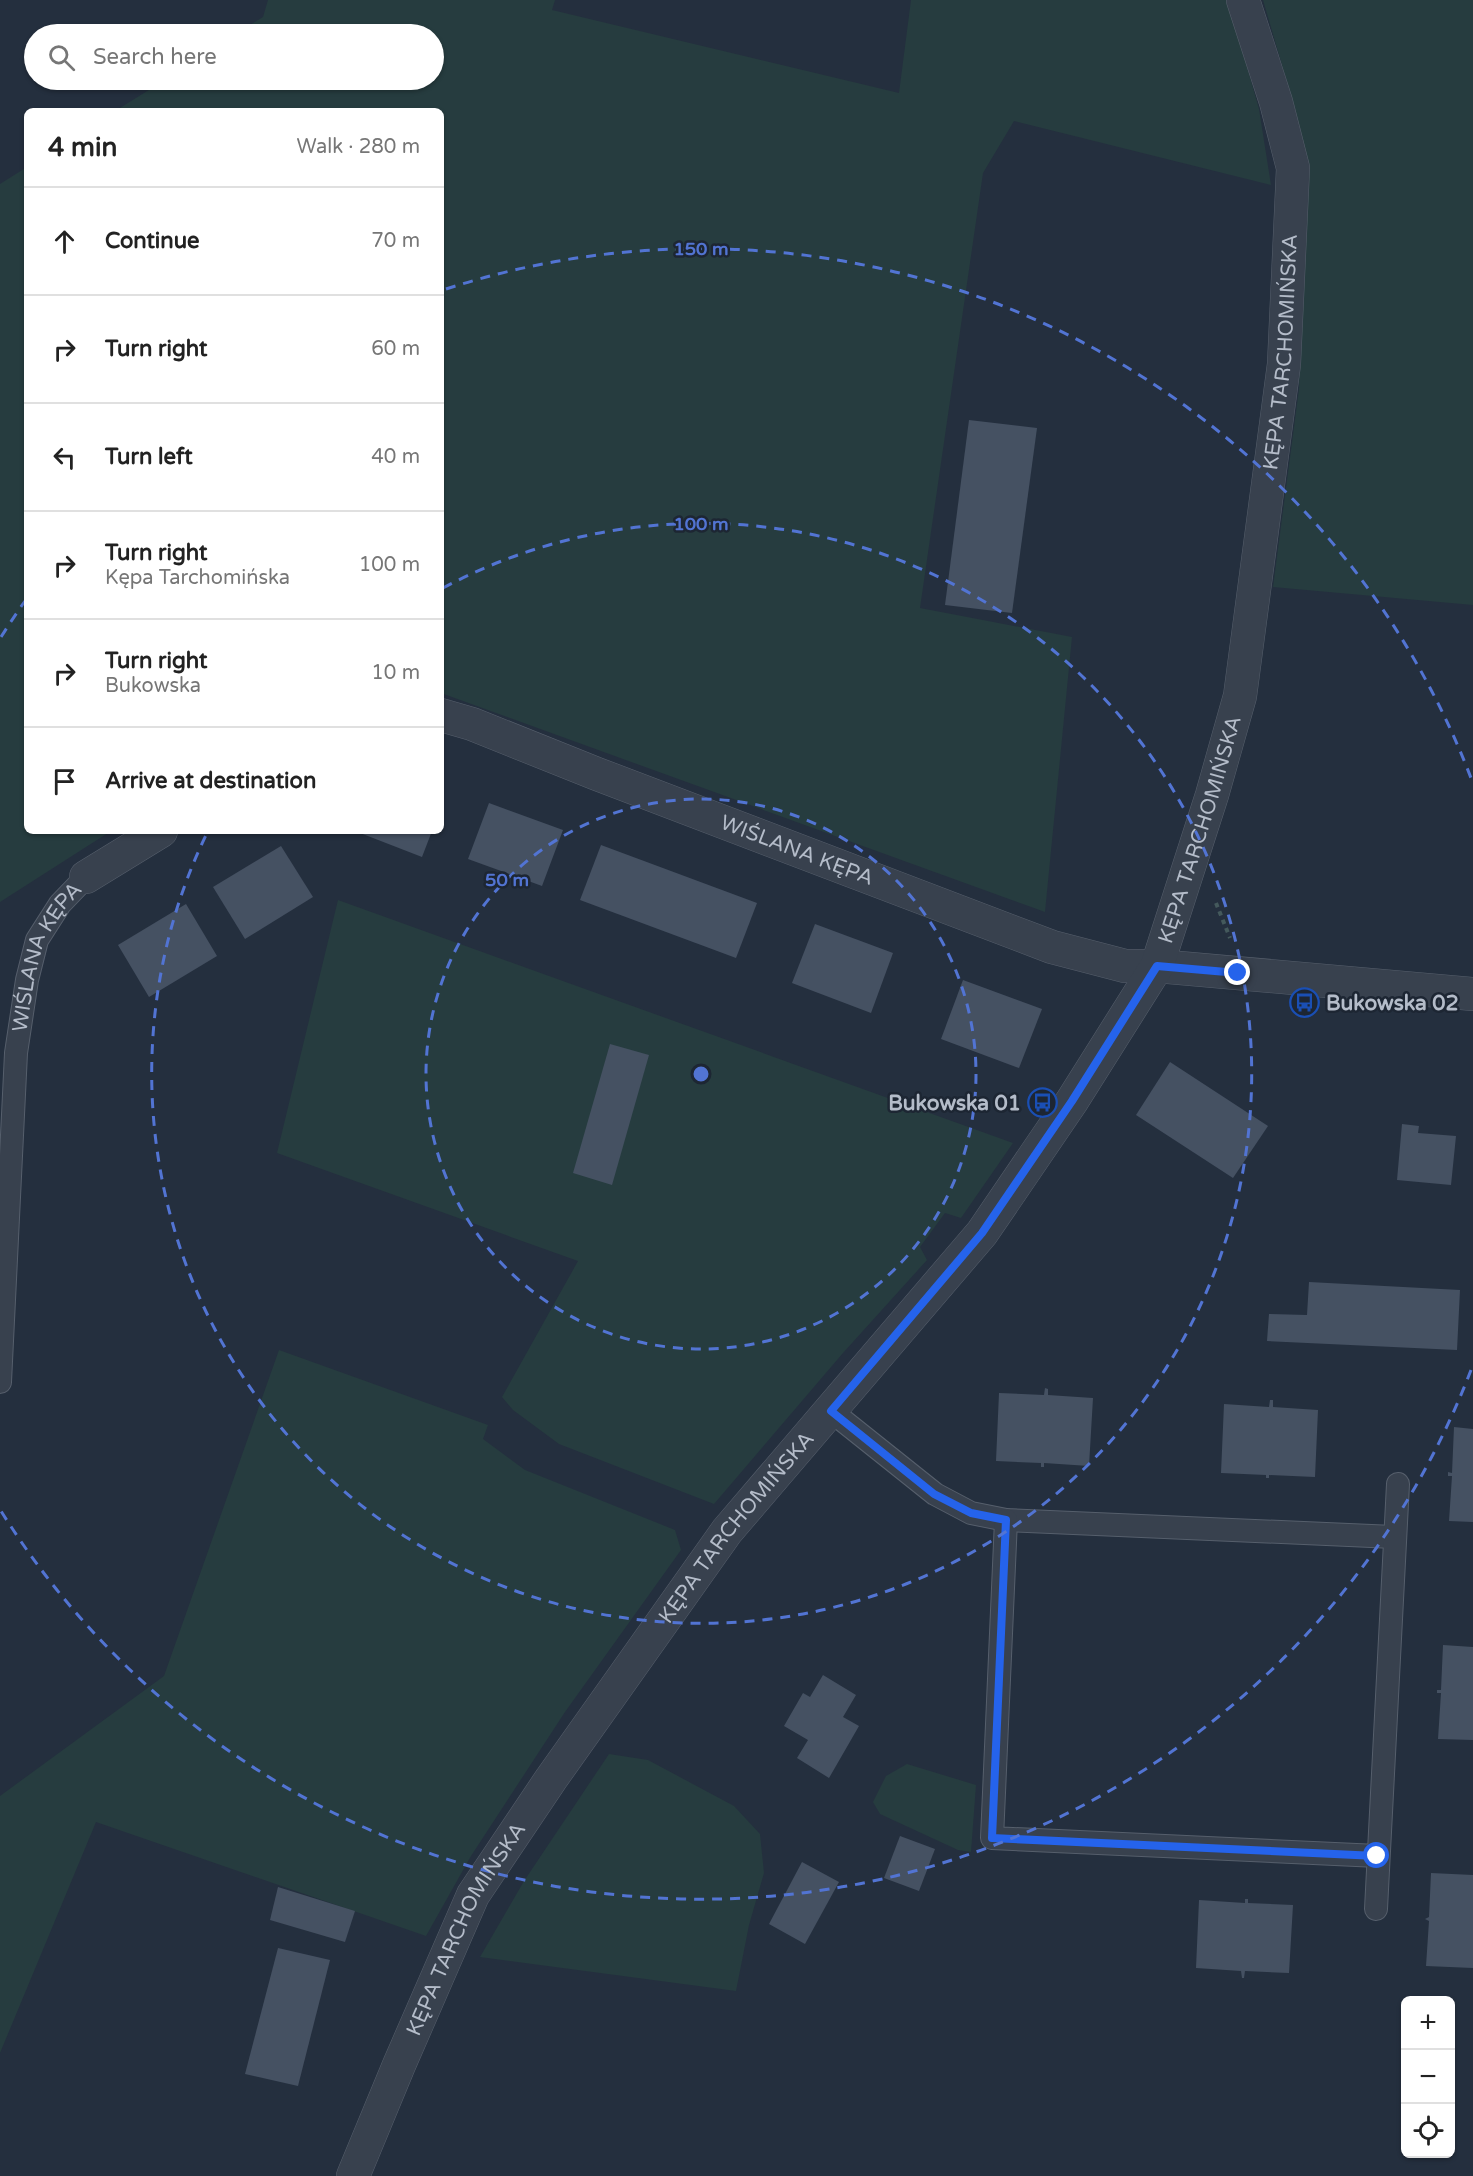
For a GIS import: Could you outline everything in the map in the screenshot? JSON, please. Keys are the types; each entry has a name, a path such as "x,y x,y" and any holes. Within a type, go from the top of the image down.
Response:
{"street":[{"name":"KĘPA TARCHOMIŃSKA","path":"353,2176 473,1894 551,1779 728,1531 982,1233 1072,1101 1157,966 1212,795 1240,696 1284,364 1293,168 1276,102 1243,0"},
{"name":"WIŚLANA KĘPA","path":"444,716 472,724 597,774 1052,947 1125,966 1157,966 1473,994"},
{"name":"WIŚLANA KĘPA","path":"86,877 156,834"}],"lane":[{"name":"WIŚLANA KĘPA","path":"0,1382 16,1053 27,980 37,940 60,904 86,877"},
{"path":"831,1411 934,1494 971,1513 1006,1520 1394,1537"},
{"path":"1376,1909 1398,1484"},
{"path":"1006,1520 992,1838 1377,1856"}],"green space":[{"path":"268,0 555,0 552,10 899,93 911,0 1228,0 1259,109 1271,185 1014,121 983,173 920,608 1072,637 1045,912 444,694 444,108 120,108 149,90 444,90 444,24 251,24 263,17"},
{"path":"1263,0 1473,0 1473,605 1273,587 1299,389 1304,205 1296,113"},
{"path":"24,169 24,834 106,834 0,902 0,184"},
{"path":"338,900 1013,1143 961,1218 945,1213 920,1247 927,1260 843,1353 714,1504 559,1444 513,1410 502,1397 578,1261 277,1153"},
{"path":"279,1350 488,1425 483,1439 525,1470 675,1530 681,1550 565,1712 471,1856 426,1936 96,1822 0,2053 0,1796 164,1676"},
{"path":"609,1754 648,1760 734,1806 760,1834 764,1873 749,1925 736,1991 480,1957 524,1881"},
{"path":"907,1764 976,1785 971,1852 958,1850 880,1814 873,1802 886,1776"}],"building":[{"path":"969,420 1037,428 1012,613 945,605"},
{"path":"489,803 563,830 542,886 468,859"},
{"path":"363,834 431,834 422,857"},
{"path":"601,845 757,903 736,958 580,900"},
{"path":"281,846 313,897 245,939 213,887"},
{"path":"186,904 217,956 149,997 118,945"},
{"path":"815,924 893,953 871,1013 792,983"},
{"path":"963,980 1042,1009 1019,1068 941,1039"},
{"path":"610,1044 649,1055 612,1185 573,1173"},
{"path":"1170,1062 1268,1126 1233,1178 1136,1115"},
{"path":"1402,1124 1419,1126 1418,1133 1456,1136 1451,1185 1397,1180"},
{"path":"1309,1282 1460,1290 1457,1350 1267,1341 1269,1314 1307,1315"},
{"path":"1045,1388 1048,1389 1048,1395 1093,1398 1089,1466 1044,1463 1044,1467 1041,1467 1041,1463 996,1461 999,1393 1044,1395"},
{"path":"1270,1400 1273,1400 1273,1407 1318,1410 1315,1477 1269,1475 1269,1478 1266,1478 1266,1475 1221,1473 1224,1404 1269,1407"},
{"path":"1454,1427 1473,1429 1473,1522 1449,1521 1452,1476 1448,1476 1448,1472 1452,1473"},
{"path":"1443,1645 1473,1647 1473,1740 1438,1739 1441,1693 1437,1693 1437,1690 1441,1690"},
{"path":"823,1675 856,1695 843,1717 859,1726 829,1778 797,1758 808,1740 784,1726 803,1693 810,1697"},
{"path":"900,1836 935,1849 919,1891 884,1878"},
{"path":"802,1862 839,1882 805,1944 769,1924"},
{"path":"1431,1873 1473,1875 1473,1968 1426,1966 1429,1921 1425,1919 1429,1917"},
{"path":"278,1887 355,1911 345,1942 270,1920"},
{"path":"1245,1899 1248,1899 1248,1903 1293,1905 1289,1973 1245,1971 1244,1978 1242,1978 1241,1971 1196,1968 1199,1900 1245,1903"},
{"path":"278,1948 330,1960 298,2086 245,2074"}],"place":[{"name":"Bukowska 02","path":"1305,1003"},
{"name":"Bukowska 01","path":"1042,1103"}],"route":[{"path":"1238,973 1157,966 1072,1101 982,1233 831,1411 934,1494 971,1513 1006,1520 992,1838 1377,1856"}]}
